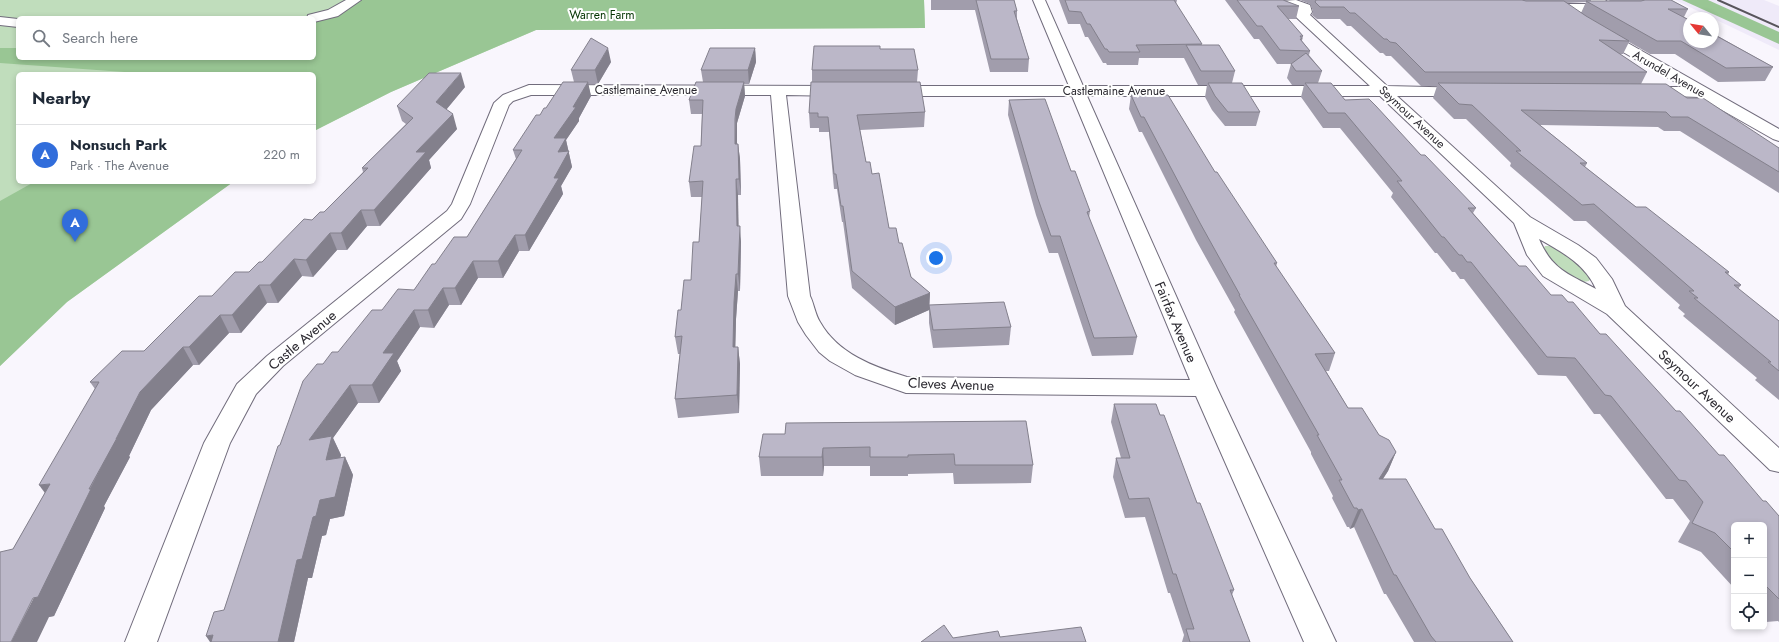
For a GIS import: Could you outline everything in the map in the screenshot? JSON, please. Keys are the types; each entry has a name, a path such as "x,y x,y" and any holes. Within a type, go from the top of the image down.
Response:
{"street":[{"path":"316,17 333,13 355,0"},
{"name":"Fairfax Avenue","path":"1038,0 1205,388 1320,642"},
{"path":"1534,8 1616,8 1596,0"},
{"name":"Seymour Avenue","path":"1295,6 1523,221 1571,249 1589,262 1602,279 1615,309"},
{"name":"Arundel Avenue","path":"1562,8 1582,23 1779,136"},
{"path":"0,21 16,23"},
{"name":"Castlemaine Avenue","path":"529,90 857,91"},
{"name":"Castle Avenue","path":"141,642 216,443 246,390 275,361 454,215 461,204 502,102 508,98 529,90"},
{"name":"Cleves Avenue","path":"778,91 799,296 809,322 824,343 846,362 872,374 906,385 1205,388"},
{"name":"Castlemaine Avenue","path":"880,91 1479,91"},
{"path":"1636,92 1700,92"},
{"name":"Seymour Avenue","path":"1523,221 1538,259 1550,272 1615,309 1779,462"}],"shaded area":[{"path":"1675,0 1764,0 1779,6 1779,50 1719,21 1719,12 1700,12"}],"green space":[{"name":"Warren Farm","path":"0,0 924,0 925,28 536,30 391,92 316,130 316,72 16,72 16,184 230,184 67,302 0,366"},
{"name":"Warren Farm","path":"352,0 924,0 925,28 536,30 391,92 316,130 316,72 124,72 0,63 0,48 16,48 16,60 316,60 316,17"},
{"path":"1682,0 1708,0 1779,32 1779,44 1719,17 1719,12 1708,12"},
{"path":"30,184 230,184 67,302 0,366 0,201"},
{"path":"1545,246 1554,246 1579,262 1590,279 1589,281 1585,282 1575,280 1560,271 1553,265 1543,249"}],"building":[{"path":"976,0 1014,0 1017,11 1014,11 1029,59 991,59"},
{"path":"1065,0 1174,0 1202,44 1136,45 1140,52 1109,52 1105,49 1090,24 1087,24 1081,12 1069,11"},
{"path":"1237,0 1283,0 1299,6 1277,6 1303,36 1300,36 1302,39 1300,39 1310,51 1280,50 1262,26 1257,26"},
{"path":"1316,0 1564,1 1586,16 1629,41 1599,40 1647,72 1425,72 1396,43 1384,39 1355,13 1350,13 1344,7 1320,7 1315,2"},
{"path":"1671,0 1688,9 1668,9 1683,17 1683,42 1657,41 1586,1"},
{"path":"1719,37 1773,67 1726,68 1693,48 1719,48"},
{"path":"591,38 608,48 595,70 571,70"},
{"path":"1186,45 1219,45 1235,71 1201,71"},
{"path":"814,46 880,46 880,49 914,49 918,70 812,70"},
{"path":"710,48 755,48 748,70 701,70"},
{"path":"1306,53 1322,71 1296,71 1291,64"},
{"path":"429,73 461,73 436,102 453,114 416,152 426,152 374,210 361,210 341,233 330,233 306,260 294,259 270,285 259,285 232,315 220,315 189,347 183,347 140,392 89,489 91,489 38,597 33,598 11,642 0,642 0,552 13,549 50,484 39,485 99,382 90,382 122,351 144,351 199,296 212,296 235,272 249,272 259,262 262,262 304,219 312,220 320,212 324,212 368,168 362,168 413,118 397,106"},
{"path":"563,82 588,82 573,107 576,107 554,138 566,138 558,152 569,151 554,178 559,178 525,235 515,235 498,261 473,261 455,288 443,288 428,310 414,310 383,353 394,353 372,385 350,385 309,440 332,436 326,460 345,457 335,497 320,500 316,516 313,517 302,559 297,560 278,642 211,642 213,635 206,636 214,612 224,610 278,446 280,445 303,381 317,364 323,364 332,352 338,352 372,310 382,310 398,289 414,290 432,264 435,264 454,237 467,237 522,150 513,150 536,115 540,115 544,108 546,108"},
{"path":"696,82 744,82 736,109 735,119 735,144 738,144 739,179 736,179 737,226 740,226 738,274 736,274 734,302 733,347 738,347 737,395 675,399 682,336 675,337 678,310 681,310 684,280 691,280 693,242 699,242 703,181 689,182 694,146 701,146 703,100 689,100"},
{"path":"811,82 920,82 925,112 857,115 866,162 870,162 872,174 879,173 889,228 896,228 899,243 902,243 911,277 930,293 895,307 852,271 843,206 841,206 836,174 834,174 828,117 818,117 818,113 809,113"},
{"path":"1208,83 1242,83 1260,112 1228,112 1215,96"},
{"path":"1305,83 1331,83 1345,100 1369,99 1421,155 1425,155 1476,208 1468,208 1519,266 1526,266 1551,295 1562,295 1568,302 1573,302 1600,334 1606,334 1676,411 1680,411 1719,455 1724,455 1763,501 1766,501 1779,516 1779,599 1767,587 1767,522 1731,522 1731,549 1715,533 1692,523 1703,502 1686,481 1679,480 1611,396 1605,395 1575,358 1547,357 1471,262 1467,262 1444,237 1442,237 1397,181 1402,181 1345,113 1328,113"},
{"path":"1438,83 1666,84 1687,98 1703,98 1779,148 1779,172 1688,117 1671,117 1666,112 1521,110 1587,163 1580,163 1636,207 1646,207 1729,272 1725,272 1741,285 1734,285 1779,321 1779,371 1768,362 1771,362 1694,298 1698,298 1689,291 1694,291 1594,204 1582,205 1516,151 1521,151 1472,105 1459,104"},
{"path":"1131,95 1168,95 1215,172 1217,172 1277,263 1274,263 1335,353 1315,354 1348,408 1362,408 1379,435 1389,440 1396,452 1379,479 1406,479 1435,529 1442,529 1470,578 1513,642 1436,642 1431,636 1396,575 1394,575 1362,509 1358,510 1357,508 1354,508 1339,480 1342,480 1317,435 1319,435 1239,295 1144,117 1141,117"},
{"path":"1045,99 1071,171 1075,171 1090,211 1087,212 1137,337 1094,338 1060,236 1051,236 1038,199 1009,100"},
{"path":"1004,302 1011,327 933,330 929,305"},
{"path":"1114,404 1156,404 1160,415 1164,415 1197,503 1200,503 1234,590 1230,590 1250,642 1190,642 1186,629 1194,629 1176,574 1173,574 1149,498 1129,499 1116,458 1130,458"},
{"path":"1026,421 1033,465 955,465 954,454 908,455 908,457 870,457 870,447 823,448 822,457 759,457 763,434 785,434 786,423"},
{"path":"944,625 953,638 998,631 1000,637 1081,627 1086,642 921,642"}],"railway":[{"path":"1718,0 1779,27"}],"place":[{"name":"Nonsuch Park","path":"75,242"}]}
